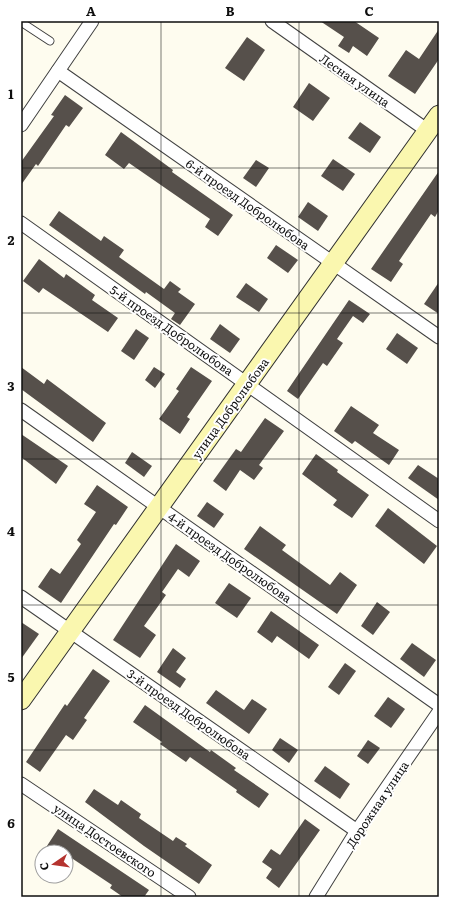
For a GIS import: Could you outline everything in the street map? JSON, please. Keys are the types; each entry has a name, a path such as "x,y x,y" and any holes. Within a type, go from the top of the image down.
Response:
{"street":[{"path":"21,125 92,21"},
{"name":"Лесная улица","path":"272,21 434,134"},
{"name":"6-й проезд Добролюбова","path":"58,71 439,337"},
{"name":"улица Добролюбова","path":"21,700 333,264 434,134 439,115"},
{"name":"5-й проезд Добролюбова","path":"21,222 439,521"},
{"name":"4-й проезд Добролюбова","path":"21,410 439,705"},
{"name":"3-й проезд Добролюбова","path":"21,597 357,831"},
{"name":"Дорожная улица","path":"316,897 357,831 439,712"},
{"name":"улица Достоевского","path":"21,784 189,897"}],"lane":[{"path":"21,22 50,41"}],"building":[{"path":"320,21 354,21 379,38 367,56 353,46 349,53 338,46 344,37"},
{"path":"439,29 439,59 415,94 388,76 406,50 419,59"},
{"path":"247,37 265,50 244,81 225,68"},
{"path":"309,83 330,98 313,121 293,107"},
{"path":"65,95 83,108 69,127 66,125 38,166 36,164 21,185 21,162 54,116 51,115"},
{"path":"360,122 381,137 370,153 348,138"},
{"path":"121,132 173,170 172,172 233,215 218,236 205,227 210,219 129,163 124,169 105,155"},
{"path":"333,159 355,174 343,191 321,176"},
{"path":"256,160 269,168 256,187 243,178"},
{"path":"439,171 439,210 435,217 431,214 399,261 403,264 391,282 371,269"},
{"path":"308,202 328,216 318,231 298,217"},
{"path":"59,211 101,241 104,236 124,250 119,257 164,289 170,281 181,289 178,292 195,304 180,325 171,319 175,313 146,292 145,294 49,225"},
{"path":"276,245 298,260 288,273 267,258"},
{"path":"39,259 64,278 66,274 95,295 92,300 118,318 108,332 43,288 39,293 23,281"},
{"path":"439,282 439,314 424,304"},
{"path":"246,283 268,299 259,312 236,297"},
{"path":"349,300 370,314 363,323 353,316 337,339 343,343 327,366 323,363 298,399 287,391"},
{"path":"220,324 240,339 230,353 210,339"},
{"path":"136,329 149,338 134,360 121,351"},
{"path":"397,333 418,348 407,364 386,349"},
{"path":"21,367 44,384 47,379 106,423 93,442 21,389"},
{"path":"154,367 165,374 155,388 145,380"},
{"path":"191,367 212,381 187,417 190,419 180,434 159,419 179,391 176,389"},
{"path":"351,406 379,425 373,433 399,450 389,465 355,441 352,444 334,431"},
{"path":"265,418 284,431 259,465 263,468 254,480 240,470 226,491 213,481 236,449 241,452"},
{"path":"21,434 68,466 56,484 21,457"},
{"path":"132,452 152,466 144,477 125,463"},
{"path":"316,454 338,470 337,472 369,495 352,518 333,505 337,500 302,474"},
{"path":"418,465 439,479 439,500 408,478"},
{"path":"97,485 128,507 116,525 114,524 61,603 38,587 51,568 60,574 81,544 77,540 96,512 84,504"},
{"path":"207,502 224,514 214,528 197,516"},
{"path":"388,508 437,546 424,564 375,526"},
{"path":"260,526 286,545 282,550 330,585 340,572 357,585 337,614 244,549"},
{"path":"176,544 200,561 189,577 178,569 162,592 166,595 144,626 156,635 140,658 113,640"},
{"path":"229,583 251,598 237,618 215,603"},
{"path":"377,602 390,612 373,635 361,626"},
{"path":"271,611 319,645 309,659 277,636 272,643 257,632"},
{"path":"21,622 39,634 21,659"},
{"path":"412,643 436,660 424,677 400,659"},
{"path":"173,648 186,658 176,672 186,679 180,688 157,672"},
{"path":"345,663 356,671 339,695 328,687"},
{"path":"93,669 110,681 84,718 87,720 73,740 66,735 40,772 26,762 65,704 67,706"},
{"path":"216,690 244,710 252,699 267,709 249,734 206,703"},
{"path":"388,697 405,709 391,728 374,716"},
{"path":"145,705 210,752 211,750 236,768 234,770 269,794 259,808 236,792 237,790 190,757 186,762 160,744 162,742 133,722"},
{"path":"280,738 298,750 289,763 272,750"},
{"path":"368,740 380,748 368,764 357,756"},
{"path":"325,766 350,784 340,799 314,781"},
{"path":"94,789 118,805 121,800 141,814 139,818 173,841 176,837 187,844 185,846 212,865 199,884 144,846 85,802"},
{"path":"305,819 320,830 279,888 266,878 272,869 262,862 271,849 280,855"},
{"path":"58,829 149,890 144,897 123,897 110,888 112,885 74,860 74,844 48,844"}]}
